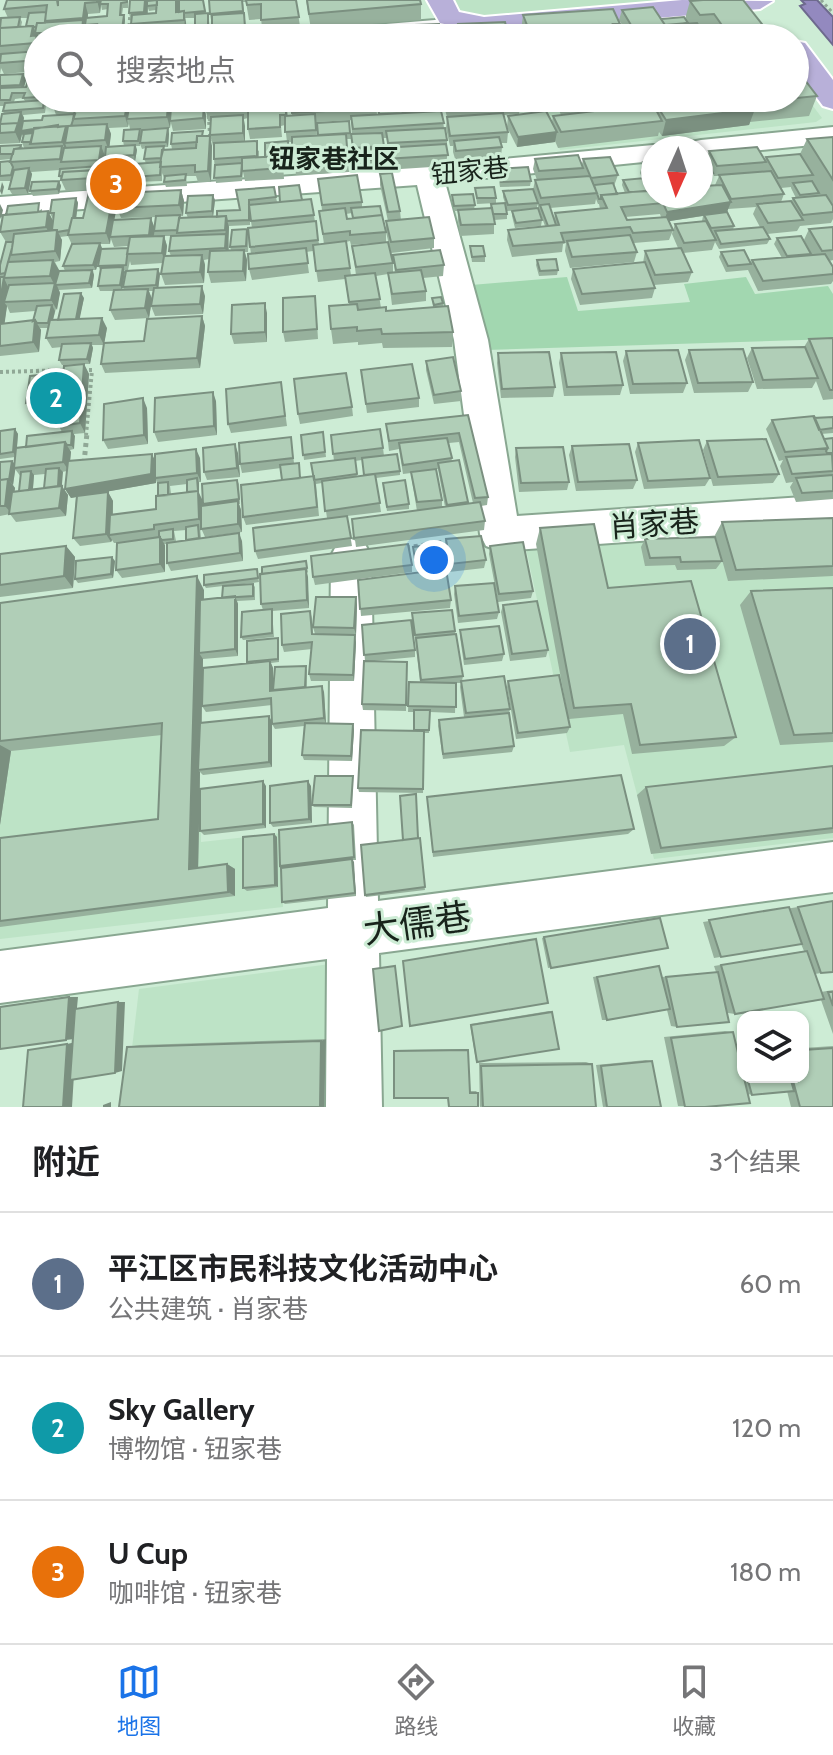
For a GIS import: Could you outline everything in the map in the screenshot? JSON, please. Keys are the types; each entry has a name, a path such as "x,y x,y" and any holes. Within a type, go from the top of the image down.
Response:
{"main road":[{"path":"446,10 503,24 759,1 776,24"},
{"path":"809,68 832,98"}],"street":[{"path":"713,147 833,135"},
{"name":"钮家巷","path":"0,206 429,175 641,154"},
{"path":"429,175 471,340 500,534"},
{"name":"肖家巷","path":"500,534 833,511"},
{"path":"351,556 354,1107"},
{"name":"大儒巷","path":"0,977 833,867"}],"path":[{"path":"129,24 131,0"},
{"path":"821,0 833,13"},
{"path":"207,112 210,144 215,148 212,192"},
{"path":"0,372 92,370 83,470"},
{"path":"351,556 500,534"}],"shaded area":[{"path":"453,0 711,0 499,16 470,15 460,10"},
{"path":"801,0 817,0 833,17 833,45 800,6 805,4"},
{"path":"809,101 822,118 816,122 688,136 641,136 641,141 560,150 548,112 809,112"},
{"path":"567,277 578,311 690,302 684,284 746,277 755,294 828,286 833,294 833,339 486,350 471,285"},
{"path":"833,522 833,838 654,859 624,745 570,752 525,544"},
{"path":"197,583 201,842 282,833 283,907 0,939 0,611"},
{"path":"338,963 339,1107 125,1107 139,989"}],"building":[{"path":"7,0 57,0 58,6 58,0 97,2 85,3 83,18 45,21 47,5 4,9"},
{"path":"101,0 127,0 121,3 123,24 85,24 86,18 107,16 108,4 100,4"},
{"path":"130,0 145,0 144,12 129,13"},
{"path":"157,0 176,0 176,12 184,11 184,20 131,24 132,15 156,13"},
{"path":"157,0 157,5 147,6 147,1"},
{"path":"179,0 203,0 205,11 179,12"},
{"path":"209,0 242,0 243,11 210,14"},
{"path":"246,0 296,0 299,17 261,20 261,4 247,5"},
{"path":"307,0 420,0 421,4 309,14"},
{"path":"743,0 762,24 721,24 714,14 700,15 690,1"},
{"path":"653,7 664,24 630,24 622,10"},
{"path":"613,9 620,24 527,24 523,15"},
{"path":"46,12 45,23 26,24 29,13"},
{"path":"208,13 208,24 195,24 195,14"},
{"path":"244,13 245,24 212,24 212,15"},
{"path":"20,17 18,27 0,28 1,18"},
{"path":"684,17 688,23 664,24 661,19"},
{"path":"83,20 83,24 37,23"},
{"path":"505,22 506,24 458,24"},
{"path":"24,27 24,44 0,46 0,28"},
{"path":"24,52 24,61 0,63 1,54"},
{"path":"23,74 20,85 0,86 0,75"},
{"path":"809,85 817,96 809,97"},
{"path":"24,87 24,93 12,93 10,100 0,100 0,88"},
{"path":"24,102 24,109 3,111 5,103"},
{"path":"21,112 18,124 0,124 2,114"},
{"path":"75,112 126,112 125,116 73,119"},
{"path":"128,112 167,112 167,117 127,119"},
{"path":"171,112 203,112 203,118 170,121"},
{"path":"248,112 286,112 286,115 280,115 280,127 248,129"},
{"path":"441,112 444,123 353,129 351,116"},
{"path":"547,112 557,132 518,137 508,116"},
{"path":"586,112 657,112 662,121 561,132 553,116"},
{"path":"661,112 731,112 666,120"},
{"path":"503,113 508,132 450,136 447,117"},
{"path":"75,114 67,130 66,126 58,125 21,131 23,121"},
{"path":"315,114 316,130 285,132 285,116"},
{"path":"243,115 243,133 210,135 211,117"},
{"path":"349,121 350,133 318,135 317,123"},
{"path":"18,123 15,132 0,133 0,124"},
{"path":"107,124 105,140 65,143 68,126"},
{"path":"66,126 62,142 30,144 34,128"},
{"path":"168,128 166,142 140,143 142,130"},
{"path":"445,128 447,140 388,143 386,131"},
{"path":"140,129 138,141 123,141 124,130"},
{"path":"203,131 202,136 197,136 197,142 171,144 172,133"},
{"path":"33,133 31,142 22,142 24,134"},
{"path":"382,133 384,146 353,148 351,134"},
{"path":"346,134 347,147 292,150 292,137"},
{"path":"197,136 210,136 208,171 195,172 195,165 160,167 162,150 196,148"},
{"path":"499,137 502,147 456,151 454,141"},
{"path":"833,137 833,180 807,139"},
{"path":"257,141 257,156 214,159 214,143"},
{"path":"288,141 289,159 282,159 282,156 265,157 265,143"},
{"path":"446,144 448,155 353,161 352,150"},
{"path":"21,145 14,149 13,154 0,154 0,146"},
{"path":"135,145 134,155 105,157 106,147"},
{"path":"62,146 60,159 10,162 14,149"},
{"path":"101,146 99,160 61,162 64,148"},
{"path":"164,146 161,158 144,159 146,147"},
{"path":"757,147 766,162 717,166 713,151"},
{"path":"347,149 348,161 294,164 293,152"},
{"path":"800,154 813,175 778,178 766,157"},
{"path":"578,155 583,168 539,171 535,159"},
{"path":"282,156 282,168 242,171 242,158"},
{"path":"610,157 618,175 591,178 583,159"},
{"path":"10,161 13,167 11,175 0,176 0,162"},
{"path":"130,162 129,172 127,168 101,170 102,164"},
{"path":"161,162 160,175 133,177 134,164"},
{"path":"242,163 241,176 214,178 215,165"},
{"path":"99,166 98,170 63,172 59,176 60,169"},
{"path":"528,167 531,181 501,182 498,169"},
{"path":"29,168 25,188 9,189 14,170"},
{"path":"127,168 126,176 61,180 63,172"},
{"path":"771,171 784,194 731,199 719,175"},
{"path":"392,173 400,211 388,212 380,174"},
{"path":"186,174 185,180 164,182 165,176"},
{"path":"357,175 362,202 322,205 318,179"},
{"path":"590,176 597,193 541,198 535,180"},
{"path":"641,178 641,191 629,192 623,180"},
{"path":"59,181 57,189 30,191 32,182"},
{"path":"812,181 819,193 800,195 793,183"},
{"path":"613,183 617,194 601,195 599,199 594,185"},
{"path":"299,185 302,200 280,202 279,187"},
{"path":"713,185 722,185 731,202 713,205"},
{"path":"274,187 276,197 249,200 249,220 227,221 226,216 217,217 217,211 240,210 236,190"},
{"path":"494,187 496,198 477,198 475,188"},
{"path":"533,189 538,203 508,205 503,191"},
{"path":"181,190 179,205 117,208 120,193"},
{"path":"114,191 106,233 68,235 72,218 83,218 89,192"},
{"path":"641,191 641,205 621,207 627,220 667,217 673,230 633,233 630,227 561,233 564,242 513,246 508,230 559,225 555,213 607,208 601,195"},
{"path":"473,194 475,205 454,206 452,195"},
{"path":"213,195 212,211 186,213 188,196"},
{"path":"826,195 833,212 803,215 793,198"},
{"path":"76,198 69,230 52,230 52,200"},
{"path":"311,199 314,215 251,221 249,205"},
{"path":"791,201 803,220 768,223 757,204"},
{"path":"39,203 38,212 6,215 8,206"},
{"path":"505,203 507,214 493,214 491,204"},
{"path":"549,204 556,225 548,226 540,205"},
{"path":"380,206 382,215 353,218 351,208"},
{"path":"345,208 347,219 382,215 386,232 323,234 319,211"},
{"path":"492,208 495,224 461,225 458,210"},
{"path":"538,208 542,220 516,223 512,211"},
{"path":"665,208 693,208 667,212"},
{"path":"48,211 46,227 0,232 3,215"},
{"path":"727,212 734,226 711,228 704,215"},
{"path":"180,215 177,230 154,231 156,216"},
{"path":"226,216 225,230 177,233 179,218"},
{"path":"429,217 434,238 391,242 386,221"},
{"path":"151,218 149,235 110,237 113,220"},
{"path":"316,221 318,240 250,247 248,228"},
{"path":"706,221 716,240 684,243 675,224"},
{"path":"763,227 770,239 721,244 715,231"},
{"path":"833,227 833,250 822,251 809,229"},
{"path":"247,229 246,246 230,247 232,230"},
{"path":"57,230 55,251 11,255 14,234"},
{"path":"226,234 225,248 169,251 171,236"},
{"path":"630,235 637,252 572,257 567,241"},
{"path":"164,236 162,253 127,254 130,237"},
{"path":"801,236 811,254 787,256 777,238"},
{"path":"346,241 350,268 316,271 313,245"},
{"path":"6,242 13,242 12,248 5,273 0,274 0,265"},
{"path":"388,242 393,263 356,267 352,246"},
{"path":"100,243 93,265 63,266 72,244"},
{"path":"470,246 483,246 485,256 472,257"},
{"path":"128,248 126,265 98,266 101,249"},
{"path":"306,248 308,263 249,269 248,254"},
{"path":"681,248 692,272 655,275 645,251"},
{"path":"244,250 243,271 208,272 210,251"},
{"path":"440,250 444,265 396,270 393,255"},
{"path":"744,250 751,264 728,266 721,252"},
{"path":"825,254 833,267 833,274 763,281 752,260"},
{"path":"202,255 200,272 161,274 164,256"},
{"path":"556,259 558,270 540,271 537,260"},
{"path":"53,260 50,276 4,278 8,262"},
{"path":"645,262 655,288 582,294 573,269"},
{"path":"123,267 120,285 98,286 101,268"},
{"path":"158,269 156,285 123,287 126,271"},
{"path":"92,270 89,283 55,285 59,271"},
{"path":"421,270 426,291 392,294 388,273"},
{"path":"375,273 380,299 349,302 345,276"},
{"path":"0,277 4,277 0,301"},
{"path":"55,283 51,300 4,302 9,285"},
{"path":"202,286 200,304 151,306 154,288"},
{"path":"148,289 145,308 110,310 114,290"},
{"path":"81,293 76,319 58,320 64,294"},
{"path":"315,296 317,329 283,332 283,298"},
{"path":"441,297 443,303 434,305 432,298"},
{"path":"265,303 265,332 231,334 232,305"},
{"path":"357,304 358,310 386,307 386,311 448,306 453,332 382,334 381,329 331,329 329,306"},
{"path":"52,305 48,323 33,321 37,306"},
{"path":"202,316 197,358 101,364 104,343 144,341 147,319"},
{"path":"102,318 99,335 46,338 50,320"},
{"path":"35,320 33,342 0,346 0,324"},
{"path":"833,338 833,390 830,390 809,339"},
{"path":"91,343 87,359 59,360 62,344"},
{"path":"805,347 818,378 763,380 752,348"},
{"path":"743,349 753,382 698,383 689,350"},
{"path":"678,350 687,383 633,384 626,351"},
{"path":"549,352 555,387 502,389 498,353"},
{"path":"616,352 623,385 567,387 561,353"},
{"path":"453,357 461,391 434,395 426,361"},
{"path":"84,364 80,423 59,426 64,366"},
{"path":"412,364 419,398 366,404 361,370"},
{"path":"60,373 58,399 26,403 30,376"},
{"path":"346,373 352,407 298,414 294,379"},
{"path":"281,382 285,416 228,424 226,389"},
{"path":"213,392 214,426 154,432 155,398"},
{"path":"143,398 144,435 103,440 104,404"},
{"path":"468,415 488,497 475,498 459,433 389,441 386,424"},
{"path":"814,416 828,448 785,452 772,420"},
{"path":"833,417 833,428 819,430 814,418"},
{"path":"15,429 13,452 0,454 0,431"},
{"path":"380,429 383,448 333,454 331,435"},
{"path":"72,431 71,445 65,442 26,447 27,436"},
{"path":"323,432 325,452 303,455 301,435"},
{"path":"291,437 293,458 240,464 239,443"},
{"path":"447,438 452,458 403,465 399,443"},
{"path":"833,438 833,453 827,453 824,439"},
{"path":"766,439 779,474 718,477 707,441"},
{"path":"699,440 710,478 648,481 638,443"},
{"path":"65,442 63,462 14,468 16,448"},
{"path":"235,444 237,468 204,472 203,448"},
{"path":"629,444 637,480 578,482 572,446"},
{"path":"563,447 569,482 521,483 516,448"},
{"path":"196,449 197,473 155,478 155,454"},
{"path":"152,454 151,474 65,489 68,461"},
{"path":"397,454 400,471 364,475 362,458"},
{"path":"832,454 833,471 792,474 786,457"},
{"path":"355,458 357,474 314,480 311,463"},
{"path":"459,460 468,502 447,505 438,463"},
{"path":"12,461 9,480 0,480 0,462"},
{"path":"299,463 300,478 282,480 280,465"},
{"path":"59,468 58,486 44,488 46,469"},
{"path":"436,469 442,500 417,502 411,472"},
{"path":"31,471 29,490 19,491 21,472"},
{"path":"375,474 380,503 325,511 322,481"},
{"path":"833,475 833,491 802,493 796,478"},
{"path":"314,476 317,507 243,517 241,485"},
{"path":"197,478 198,491 187,492 187,480"},
{"path":"8,479 5,506 0,506 0,480"},
{"path":"237,480 239,499 203,504 202,484"},
{"path":"405,480 409,504 387,507 383,483"},
{"path":"168,482 168,495 158,496 158,483"},
{"path":"62,486 59,508 9,514 12,492"},
{"path":"198,491 199,519 109,535 110,515 156,509 156,496"},
{"path":"108,492 106,534 73,538 77,496"},
{"path":"238,501 238,524 201,529 201,506"},
{"path":"480,502 485,521 354,538 352,519"},
{"path":"347,516 351,538 255,551 253,528"},
{"path":"833,518 833,566 736,570 722,522"},
{"path":"594,524 608,588 691,581 736,737 640,745 631,704 574,708 540,528"},
{"path":"198,525 199,538 186,540 186,527"},
{"path":"173,529 173,539 162,540 159,537 159,531"},
{"path":"239,533 240,553 167,563 167,543"},
{"path":"481,536 486,560 450,564 446,539"},
{"path":"160,537 160,564 116,570 117,543"},
{"path":"715,537 722,561 681,562 680,557 650,558 645,539"},
{"path":"523,542 533,591 499,594 490,546"},
{"path":"408,544 412,565 313,577 311,556"},
{"path":"440,544 443,562 416,565 413,547"},
{"path":"66,546 64,576 0,585 0,554"},
{"path":"112,557 111,574 75,579 76,561"},
{"path":"306,561 307,568 262,574 262,567"},
{"path":"257,569 258,578 204,585 204,575"},
{"path":"306,569 307,600 261,604 260,574"},
{"path":"446,569 451,600 360,609 358,580"},
{"path":"197,576 189,869 227,864 228,892 0,921 0,838 158,819 162,723 0,741 0,603"},
{"path":"494,583 499,612 459,616 455,586"},
{"path":"253,584 253,596 222,598 223,586"},
{"path":"833,588 833,733 794,735 751,591"},
{"path":"235,596 235,649 199,653 200,600"},
{"path":"316,597 356,597 354,628 313,627"},
{"path":"537,601 548,650 512,654 503,605"},
{"path":"272,609 272,633 241,637 242,612"},
{"path":"452,610 455,631 415,635 412,613"},
{"path":"310,611 312,634 355,635 353,675 309,674 312,642 282,645 281,614"},
{"path":"411,620 415,650 364,655 362,625"},
{"path":"499,626 504,654 465,659 460,630"},
{"path":"456,634 463,676 421,680 416,638"},
{"path":"278,638 278,659 247,662 247,641"},
{"path":"270,661 270,691 322,686 324,718 272,724 271,698 202,706 203,668"},
{"path":"364,661 407,662 406,705 362,704"},
{"path":"306,666 305,687 273,690 275,667"},
{"path":"559,675 570,727 518,733 508,681"},
{"path":"504,676 510,709 466,713 461,681"},
{"path":"409,682 456,683 456,707 408,706"},
{"path":"414,710 430,710 429,730 414,730"},
{"path":"509,713 514,746 443,754 439,720"},
{"path":"269,716 269,762 198,770 200,723"},
{"path":"305,723 353,724 351,756 302,755"},
{"path":"361,730 424,731 423,789 358,788"},
{"path":"833,766 833,828 661,848 646,787"},
{"path":"621,775 634,829 433,852 427,797"},
{"path":"315,776 353,776 351,805 312,805"},
{"path":"263,781 263,824 200,831 200,789"},
{"path":"308,781 309,819 270,823 270,786"},
{"path":"416,794 418,838 403,840 400,796"},
{"path":"352,822 354,857 280,866 279,830"},
{"path":"274,834 275,885 243,888 243,837"},
{"path":"420,838 425,887 365,895 361,845"},
{"path":"352,859 355,893 282,902 281,868"},
{"path":"833,901 833,972 821,973 798,907"},
{"path":"789,907 802,944 721,957 709,920"},
{"path":"660,918 668,948 551,968 544,937"},
{"path":"536,939 548,1003 410,1026 403,961"},
{"path":"807,951 824,999 737,1011 735,1014 721,965"},
{"path":"395,966 402,1026 379,1031 373,969"},
{"path":"659,966 670,1009 607,1020 597,977"},
{"path":"718,972 729,1022 677,1027 666,977"},
{"path":"69,997 66,1040 0,1049 0,1007"},
{"path":"118,1002 115,1073 70,1080 75,1009"},
{"path":"552,1012 559,1049 477,1062 471,1025"},
{"path":"733,1032 737,1049 737,1083 745,1083 750,1103 685,1107 671,1038"},
{"path":"321,1041 320,1107 119,1107 127,1047"},
{"path":"67,1044 63,1107 23,1107 28,1050"},
{"path":"833,1048 833,1107 800,1107 794,1083 809,1083 809,1050"},
{"path":"468,1050 470,1093 478,1093 478,1107 449,1107 448,1098 394,1098 394,1051"},
{"path":"652,1061 661,1107 607,1107 601,1066"},
{"path":"592,1064 596,1107 483,1107 481,1066"},
{"path":"749,1083 792,1083 794,1091 752,1095"}],"place":[{"name":"U Cup","path":"116,184"},
{"name":"Sky Gallery","path":"56,398"},
{"name":"平江区市民科技文化活动中心","path":"690,644"}],"district":[{"name":"钮家巷社区","path":"334,159"}]}
